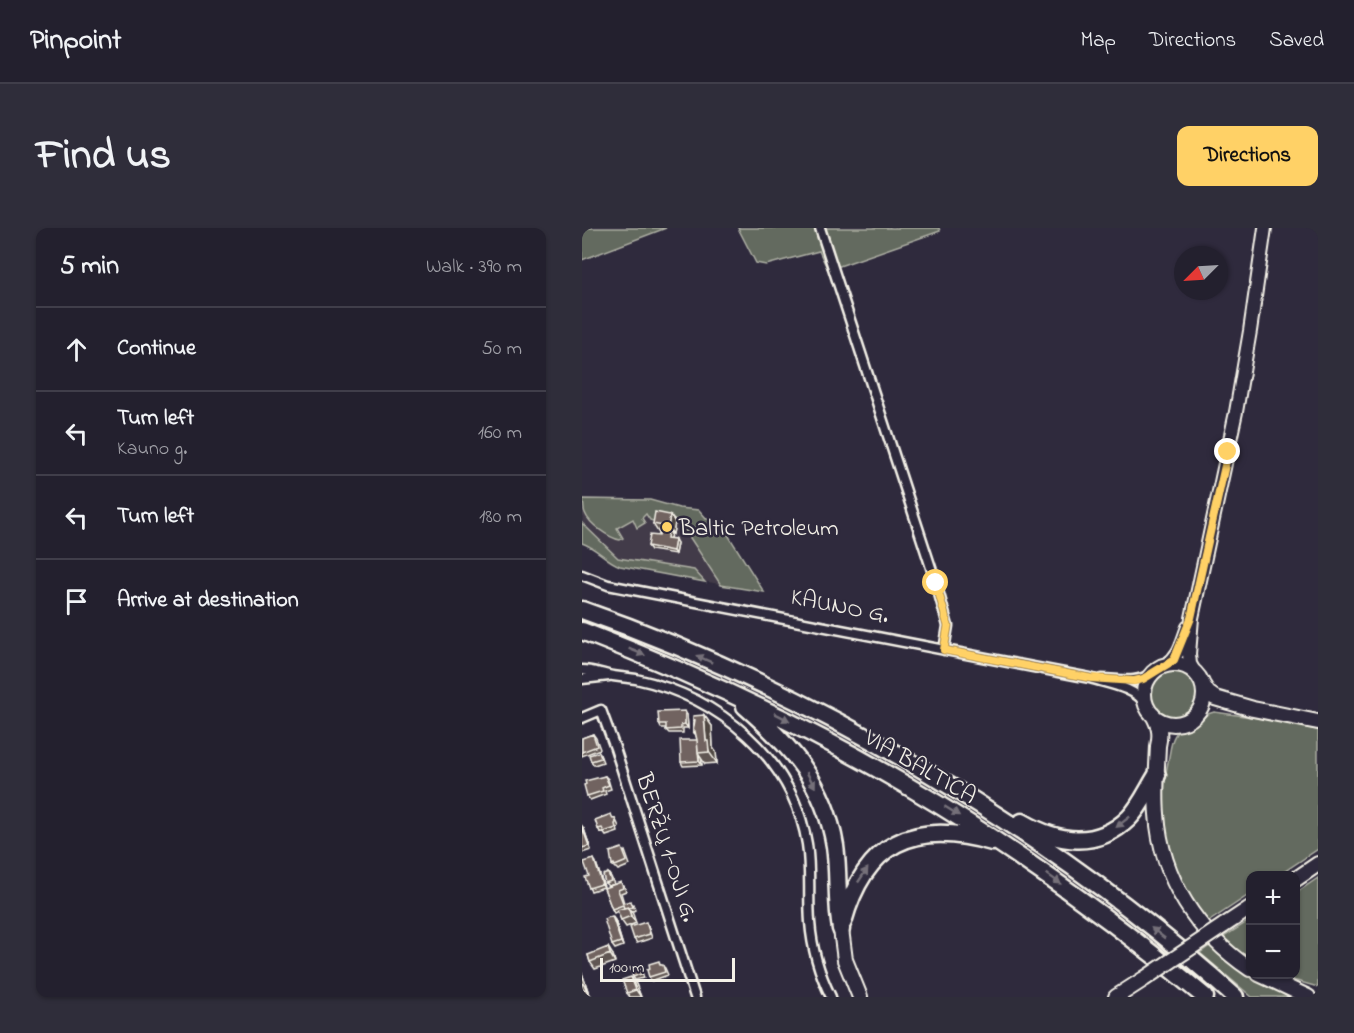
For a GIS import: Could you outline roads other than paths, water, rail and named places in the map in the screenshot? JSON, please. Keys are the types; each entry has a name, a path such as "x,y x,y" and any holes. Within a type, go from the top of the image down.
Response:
{"highway":[{"name":"VIA BALTICA","path":"582,610 684,650 757,683 924,772 982,807 1083,875 1164,937 1235,997"},
{"name":"VIA BALTICA","path":"582,631 667,664 729,692 874,765 1005,846 1091,906 1205,997"},
{"path":"729,692 787,744 819,792 835,845 838,914 841,929"},
{"path":"924,772 966,789 1036,830 1053,837 1072,839 1093,838 1118,826 1138,807 1157,775"},
{"path":"841,929 848,903 860,878 877,857 902,841 922,835 946,833 980,838 1005,846"}],"main road":[{"path":"1246,965 1211,938 1187,906 1173,880 1162,848 1157,816 1160,736 1158,725 1149,710 1145,688 1152,674 1174,660 1178,654 1191,618 1238,402 1265,228"},
{"path":"1191,618 1190,664 1208,693 1215,698 1253,709 1318,722"},
{"path":"1166,665 1182,665 1199,679 1204,695 1202,705 1196,714"},
{"path":"1157,775 1174,728 1206,709 1215,707 1253,709"},
{"path":"1149,710 1167,723 1184,722"},
{"path":"1300,876 1318,864"},
{"path":"1116,997 1246,911"},
{"path":"841,929 845,960 860,997"},
{"path":"1268,979 1308,997"},
{"path":"1283,986 1318,993"}],"street":[{"path":"820,228 936,583 948,626 944,650"},
{"name":"KAUNO G.","path":"582,575 608,585 1090,678 1140,695 1149,710"},
{"path":"582,670 657,685 714,711 742,731 776,768 792,796 803,826 809,862 812,937 819,970 831,997"},
{"name":"KAUNO G.","path":"1090,678 1134,681 1152,674"},
{"path":"582,679 613,676"},
{"name":"BERŽŲ 1-OJI G.","path":"582,717 601,710 623,771 695,997"}],"place":[{"name":"Baltic Petroleum","path":"667,527"}]}
